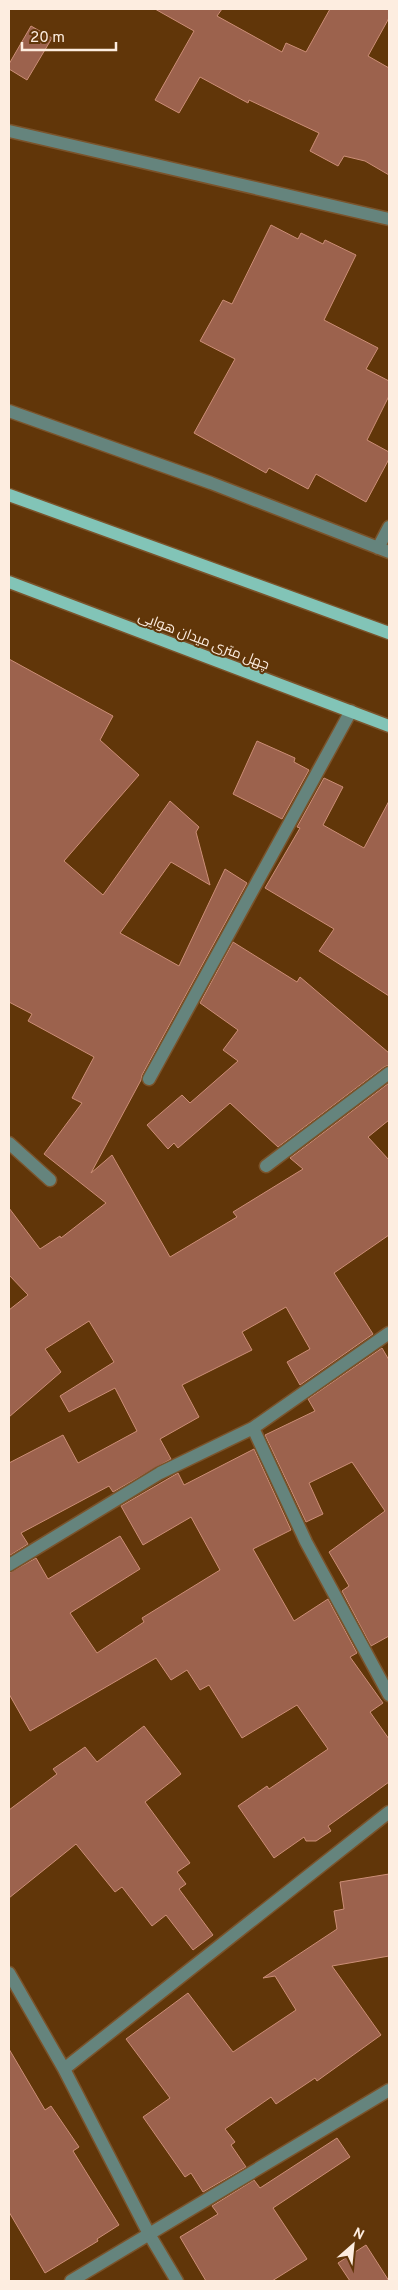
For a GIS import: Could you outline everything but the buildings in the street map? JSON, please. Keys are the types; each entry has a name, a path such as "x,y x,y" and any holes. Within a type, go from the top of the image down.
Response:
{"main road":[{"path":"9,495 389,633"},
{"name":"چهل متری میدان هوایی","path":"9,582 389,726"}],"street":[{"path":"9,131 389,219"},
{"path":"9,411 211,483 384,550 389,527"},
{"path":"149,1079 351,711"},
{"path":"266,1166 389,1073"},
{"path":"9,1143 50,1180"},
{"path":"9,1565 160,1473 253,1428 389,1333"},
{"path":"253,1428 306,1542 389,1695"},
{"path":"64,2069 389,1812"},
{"path":"9,1973 64,2069 149,2234 178,2281"},
{"path":"71,2281 389,2090"}]}
